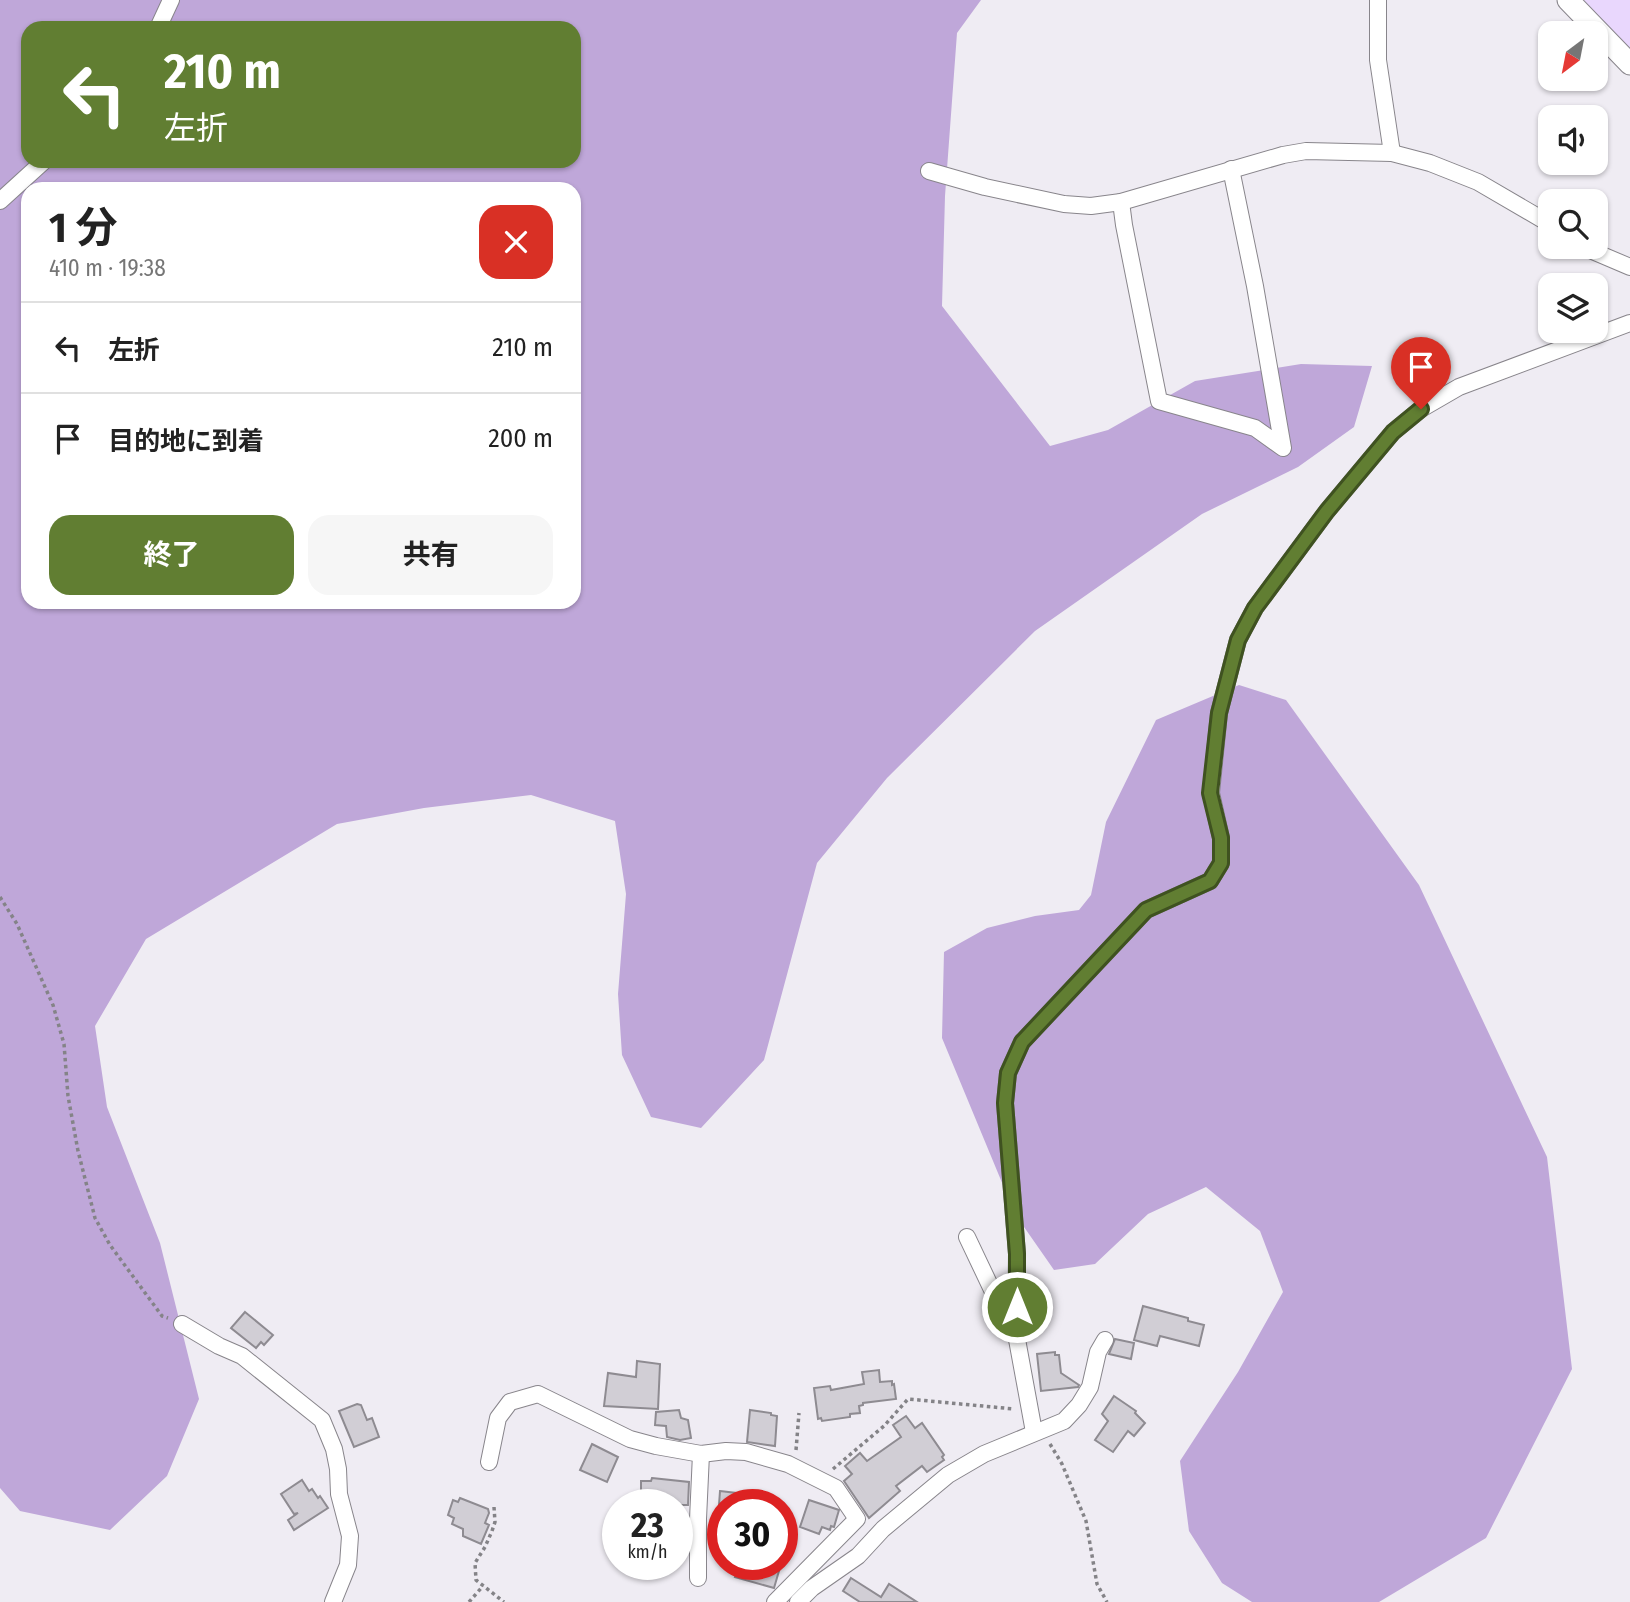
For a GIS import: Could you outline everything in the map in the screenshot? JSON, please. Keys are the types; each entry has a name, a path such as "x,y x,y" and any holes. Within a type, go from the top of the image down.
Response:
{"street":[{"path":"162,21 172,0"},
{"path":"1378,0 1378,60 1392,153"},
{"path":"1568,0 1630,64"},
{"path":"929,171 985,187 1064,204 1091,206 1121,202 1283,155 1306,151 1392,153 1430,163 1478,182 1538,217"},
{"path":"0,201 36,168"},
{"path":"1121,202 1159,401 1255,428 1283,448 1255,286 1231,169"},
{"path":"1608,258 1630,267"},
{"path":"1034,1432 1016,1334 1017,1254 1005,1103 1008,1073 1022,1042 1146,910 1210,881 1221,863 1221,838 1210,793 1219,713 1238,640 1255,608 1327,511 1385,442 1421,409 1459,387 1630,323"},
{"path":"967,1237 1004,1315 1016,1334"},
{"path":"182,1324 242,1356 322,1420 334,1449 339,1494 350,1536 348,1565 334,1602"},
{"path":"798,1602 811,1588 858,1556 883,1529 948,1475 984,1454 1064,1421 1079,1405 1090,1387 1098,1352 1105,1340"},
{"path":"489,1462 498,1418 510,1402 538,1394 630,1439 701,1454 746,1452 799,1469 825,1481 836,1488 857,1519 775,1602"},
{"path":"698,1578 701,1454"}],"path":[{"path":"0,897 17,924 53,1005 64,1044 68,1096 94,1218 110,1245 162,1316 182,1324"},
{"path":"825,1481 831,1471 884,1426 908,1399 1030,1411"},
{"path":"799,1413 795,1444 799,1469"},
{"path":"1034,1432 1046,1438 1062,1464 1086,1521 1097,1584 1107,1602"},
{"path":"494,1507 495,1522 492,1531 475,1563 476,1580 504,1602"},
{"path":"469,1602 483,1586"}],"shaded area":[{"path":"0,0 981,0 957,33 945,196 942,306 1050,446 1108,430 1195,381 1301,364 1372,366 1354,427 1298,467 1202,514 1035,631 887,778 817,863 764,1060 701,1128 651,1117 622,1055 618,994 626,894 615,821 531,795 424,808 337,824 146,939 95,1026 107,1107 160,1243 199,1399 167,1476 110,1530 20,1511 0,1488"},
{"path":"1584,0 1630,0 1630,49 1608,30 1608,21 1601,21"},
{"path":"1239,685 1286,700 1419,885 1547,1157 1572,1369 1486,1538 1379,1602 1252,1602 1222,1583 1189,1531 1180,1461 1238,1372 1283,1292 1260,1231 1206,1187 1148,1214 1095,1264 1054,1270 1015,1214 942,1038 944,952 987,928 1035,916 1079,910 1091,895 1106,822 1156,720"}],"building":[{"path":"1143,1306 1204,1325 1199,1346 1160,1336 1157,1346 1134,1340"},
{"path":"245,1312 273,1335 264,1345 261,1342 256,1348 231,1328"},
{"path":"1115,1339 1134,1343 1131,1359 1109,1354"},
{"path":"1055,1352 1055,1355 1059,1355 1061,1373 1079,1385 1078,1387 1041,1391 1037,1354"},
{"path":"637,1361 660,1364 658,1409 604,1406 608,1373 636,1377"},
{"path":"879,1370 880,1382 892,1381 892,1385 894,1384 896,1399 863,1403 859,1406 860,1413 850,1414 850,1417 822,1421 821,1418 818,1419 814,1388 830,1386 831,1390 864,1384 862,1372"},
{"path":"1114,1396 1136,1411 1145,1423 1134,1436 1128,1431 1113,1452 1095,1440 1108,1421 1102,1414"},
{"path":"361,1405 367,1420 372,1418 379,1437 354,1447 339,1411"},
{"path":"679,1410 681,1418 688,1420 691,1438 680,1440 667,1437 666,1426 655,1425 656,1412"},
{"path":"750,1410 777,1416 775,1446 747,1442"},
{"path":"906,1416 915,1428 922,1423 944,1455 944,1460 927,1472 922,1466 896,1486 900,1491 869,1518 844,1481 852,1474 845,1466 860,1453 867,1461 901,1437 893,1425"},
{"path":"592,1444 618,1457 607,1482 580,1470"},
{"path":"652,1478 689,1482 689,1489 641,1489 641,1481 651,1481"},
{"path":"302,1480 309,1491 312,1489 318,1498 320,1496 328,1508 294,1530 288,1520 298,1513 294,1514 281,1494"},
{"path":"460,1498 488,1509 485,1523 489,1525 481,1544 463,1536 463,1529 452,1524 454,1518 448,1515 453,1500 458,1502"},
{"path":"809,1500 839,1510 834,1527 831,1526 830,1530 822,1527 819,1534 800,1527"},
{"path":"851,1578 881,1597 889,1584 917,1602 860,1602 843,1591"},
{"path":"746,1580 776,1580 774,1588"}],"route":[{"path":"1017,1307 1017,1254 1005,1103 1008,1073 1022,1042 1146,910 1210,881 1221,863 1221,838 1210,793 1219,713 1238,640 1255,608 1327,511 1393,432 1421,409"}]}
